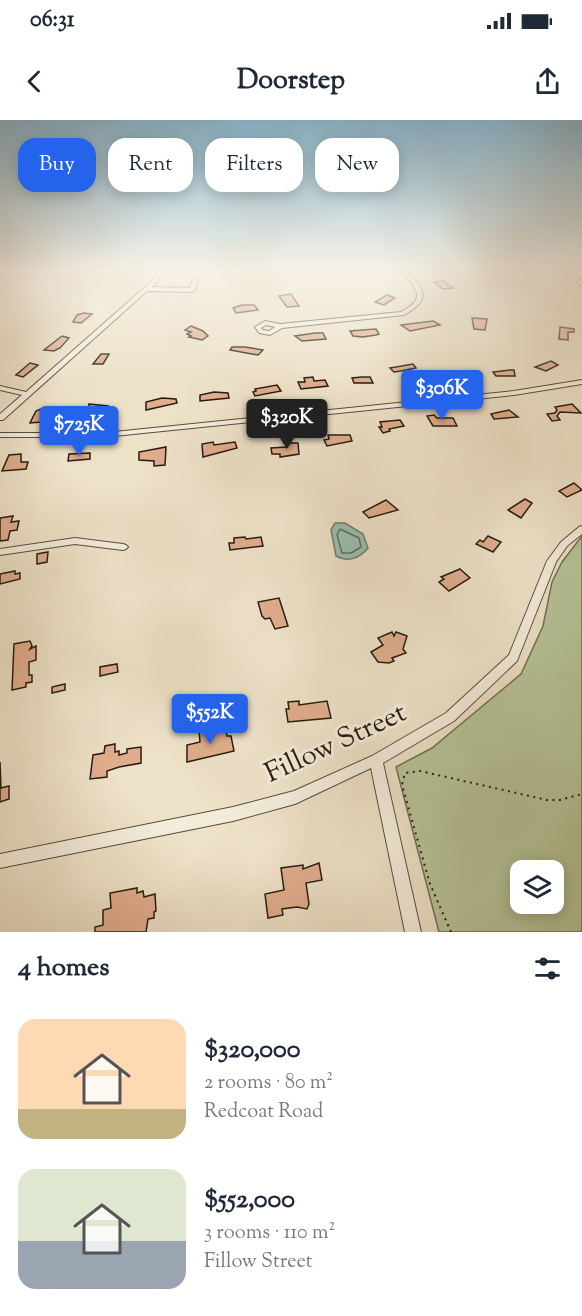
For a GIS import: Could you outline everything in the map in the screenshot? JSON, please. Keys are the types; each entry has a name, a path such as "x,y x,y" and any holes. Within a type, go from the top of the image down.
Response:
{"street":[{"path":"0,418 125,307"},
{"path":"280,327 402,314 414,307"},
{"path":"0,435 104,435 514,393 582,382"},
{"path":"0,388 26,394"},
{"name":"Fillow Street","path":"4,862 233,814 287,799 376,760 450,717 513,658 552,561 564,543 582,529"},
{"path":"0,552 75,541 123,547"},
{"path":"376,760 413,932"}],"path":[{"path":"451,932 430,884 402,785 405,773 420,771 547,800 560,800 582,794"}],"green space":[{"path":"582,536 582,932 439,932 396,767 432,748 521,674 543,626 552,582 562,562"}],"water":[{"path":"335,523 345,523 363,534 368,548 353,558 345,559 336,556 331,530"}],"building":[{"path":"256,307 258,310 236,313 233,308"},
{"path":"92,314 81,323 73,322 77,315"},
{"path":"472,318 487,319 485,330 474,329"},
{"path":"433,321 440,325 410,331 401,325"},
{"path":"191,326 208,336 202,340 189,337 191,336 187,334 191,332 185,330"},
{"path":"560,327 574,329 574,332 568,332 568,340 559,339"},
{"path":"376,329 379,334 363,337 353,336 350,331"},
{"path":"323,333 326,339 302,341 295,336"},
{"path":"62,336 69,338 60,348 54,351 44,350"},
{"path":"232,347 263,350 258,355 230,350"},
{"path":"101,354 109,354 103,364 93,364"},
{"path":"551,361 558,365 546,371 535,367"},
{"path":"30,363 38,365 23,377 16,375"},
{"path":"413,364 416,368 394,372 390,368"},
{"path":"514,370 515,376 496,376 493,372"},
{"path":"459,371 462,375 469,374 472,379 452,384 447,376 455,375 453,372"},
{"path":"313,377 314,381 325,380 328,386 301,389 298,382 305,382 304,378"},
{"path":"370,377 373,383 354,383 352,378"},
{"path":"277,385 281,391 255,396 253,392 256,391 255,389"},
{"path":"214,392 228,393 229,398 200,401 200,395"},
{"path":"162,398 176,399 177,403 146,410 146,402"},
{"path":"89,404 108,406 108,411 89,414"},
{"path":"572,404 581,413 560,412 557,416 560,420 552,421 547,414 555,413 557,410 555,407"},
{"path":"49,410 41,422 30,423 36,411"},
{"path":"509,410 518,417 494,419 491,414"},
{"path":"434,415 437,418 453,418 457,426 433,426 427,416"},
{"path":"400,420 404,426 389,429 390,431 383,433 379,427 382,427 380,422"},
{"path":"328,435 350,435 352,441 327,446 324,440 329,439"},
{"path":"213,442 214,445 235,442 237,448 203,457 202,444"},
{"path":"289,443 298,443 299,454 280,457 280,454 272,454 271,448 287,447"},
{"path":"166,447 165,465 154,466 154,461 139,460 139,452"},
{"path":"90,453 90,459 68,461 69,454"},
{"path":"21,454 21,462 28,462 26,469 2,471 9,455"},
{"path":"574,483 582,490 567,497 559,491"},
{"path":"525,499 532,503 521,518 508,510"},
{"path":"386,500 398,510 369,518 363,512"},
{"path":"13,516 11,522 19,521 17,530 10,531 8,540 0,541 0,518"},
{"path":"488,536 501,542 493,552 476,544 480,540 483,542"},
{"path":"245,537 246,539 261,537 263,546 230,550 229,543 234,543 234,538"},
{"path":"48,552 47,562 37,564 37,554"},
{"path":"460,569 470,578 449,591 439,582 444,579 441,577"},
{"path":"15,571 15,574 20,573 20,579 0,584 0,574"},
{"path":"279,598 288,626 275,629 270,618 265,619 262,616 258,602"},
{"path":"392,632 394,636 396,632 407,636 403,649 406,653 392,658 394,661 389,663 378,662 371,652 383,645 378,638"},
{"path":"30,641 32,646 30,649 36,646 36,660 29,662 29,675 32,675 32,682 26,683 26,687 12,690 14,644"},
{"path":"117,664 118,672 100,676 100,667"},
{"path":"65,684 65,690 52,693 52,687"},
{"path":"299,701 299,705 327,701 331,718 288,722 286,709 289,709 288,702"},
{"path":"217,727 218,732 226,730 227,736 231,736 234,751 187,762 187,745 200,742 199,730"},
{"path":"115,744 115,752 119,751 119,755 127,753 127,749 141,747 141,763 107,771 107,777 90,779 93,755 104,753 105,746"},
{"path":"0,762 1,788 9,786 9,799 0,802"},
{"path":"319,863 322,880 306,883 309,904 307,909 297,907 282,909 283,915 268,918 265,894 284,890 281,868 303,865 303,869"},
{"path":"137,888 137,893 143,891 144,897 155,894 156,911 154,918 148,919 146,932 95,932 95,927 103,925 103,910 111,908 110,893"}]}
